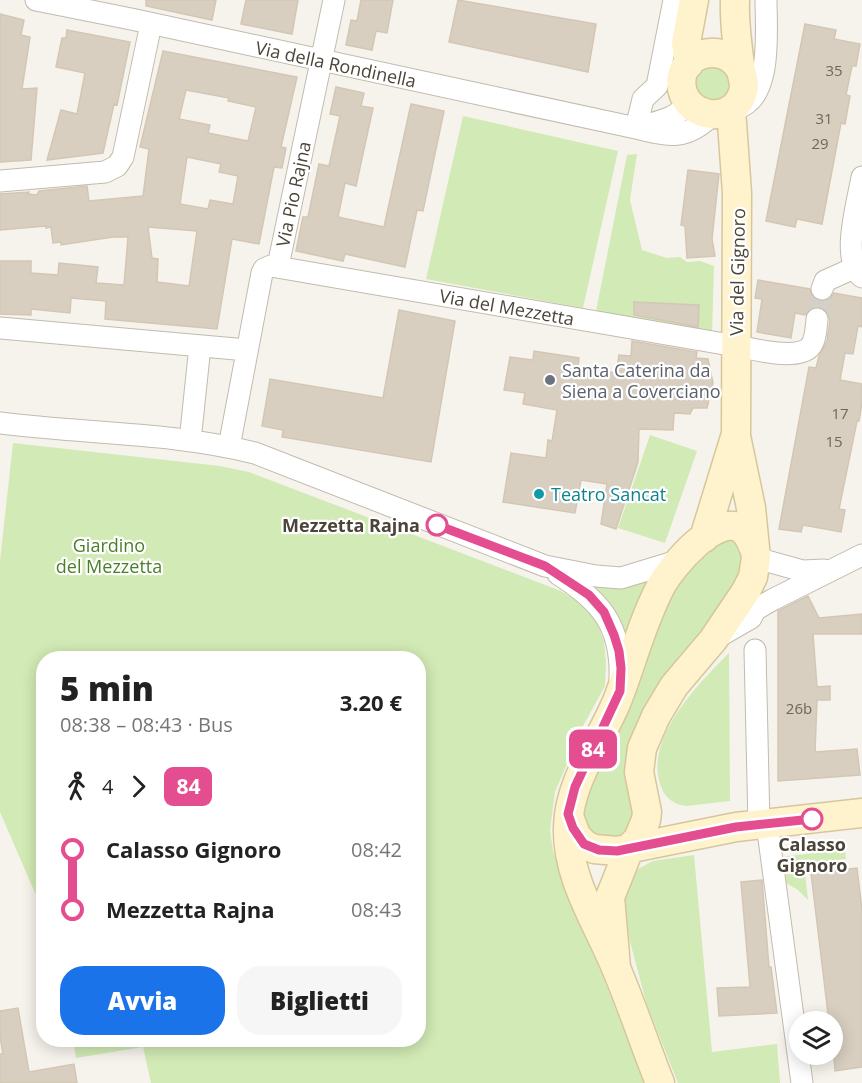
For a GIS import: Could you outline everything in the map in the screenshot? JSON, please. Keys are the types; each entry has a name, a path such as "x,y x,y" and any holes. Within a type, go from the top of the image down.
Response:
{"main road":[{"name":"Via del Gignoro","path":"616,968 610,897 630,847 644,829 647,812 639,766 645,739 674,686 712,640 750,583 756,556 751,508 736,436 737,193 710,109 684,96 682,82 689,64 686,42 694,0"},
{"path":"710,109 738,102 743,92 744,81 740,69 735,25 735,0"},
{"path":"689,64 700,55 715,52 729,56 740,69"},
{"name":"Via del Gignoro","path":"704,538 736,436"},
{"name":"Via del Gignoro","path":"660,1083 616,968 578,879 568,841 568,814 575,787 620,691 660,587 677,561 721,527 733,526 741,528 750,537 756,556"},
{"path":"644,795 659,811 676,820 754,825"},
{"path":"568,814 576,834 588,847 617,851 754,825 862,813"}],"street":[{"name":"Via della Rondinella","path":"36,0 139,14 321,61 636,128 667,120 682,111 710,109"},
{"name":"Via Pio Rajna","path":"229,447 262,273 268,267 278,266 334,0"},
{"path":"636,128 643,99 657,86 674,0"},
{"path":"710,109 741,108 751,101 759,88 767,44 766,0"},
{"path":"0,181 105,172 117,166 123,156 139,14"},
{"path":"822,289 825,281 858,273 851,247 862,177"},
{"name":"Via del Mezzetta","path":"278,266 792,354 802,352 811,346 817,319"},
{"path":"0,328 247,350"},
{"path":"190,441 200,346"},
{"path":"0,423 190,441 255,453 545,566 596,576 621,578 677,561"},
{"path":"712,640 751,618 755,610 772,600 862,555"},
{"path":"756,556 803,571 822,571 836,567"},
{"path":"545,566 589,595 604,612 619,651 620,691"},
{"path":"755,650 754,825 802,1083"}],"green space":[{"path":"712,66 724,71 729,83 724,95 712,100 700,95 695,83 700,71"},
{"path":"463,116 618,151 583,308 426,279"},
{"path":"637,154 630,200 642,250 667,258 680,257 687,262 700,261 714,266 712,334 596,311 627,155"},
{"path":"650,435 697,451 665,543 618,528"},
{"name":"Giardino del Mezzetta","path":"13,443 220,466 249,472 561,591 584,605 597,623 604,641 605,686 583,726 555,792 550,830 553,851 645,1083 151,1083 143,1047 426,1047 426,651 36,651 36,895 0,812 0,561"},
{"path":"729,540 743,548 742,575 694,643 648,700 639,718 625,760 626,785 633,808 631,827 615,840 585,834 580,809 653,628 677,583 716,543"},
{"path":"656,573 627,653 610,604 596,590 598,584"},
{"path":"729,653 730,801 686,806 677,804 666,796 660,784 657,766 660,748 667,730 690,695"},
{"path":"845,849 846,859 804,864 808,900 786,883 782,857"},
{"path":"694,855 712,1052 777,1044 780,1083 678,1083 647,1005 630,942 623,905 629,882 638,869 653,861"},
{"name":"Giardino del Mezzetta","path":"74,1047 143,1047 76,1058"}],"building":[{"path":"146,0 216,0 212,20 146,6"},
{"path":"246,0 298,0 292,34 241,24"},
{"path":"361,0 393,0 387,33 376,31 372,50 346,45 351,20 357,21"},
{"path":"458,0 596,24 588,72 449,42"},
{"path":"0,14 24,20 21,35 30,37 22,89 37,88 31,160 0,162"},
{"path":"805,24 836,30 834,39 860,44 856,66 852,66 846,95 850,96 845,124 841,123 822,224 797,219 795,227 766,221"},
{"path":"67,30 130,42 117,105 114,104 103,153 47,160 61,110 77,114 85,73 56,67 62,38 66,38"},
{"path":"163,51 297,77 281,147 286,148 282,168 274,167 259,244 232,239 217,329 105,319 106,301 71,298 70,313 31,309 31,315 0,314 0,261 31,261 31,273 58,275 59,263 98,267 96,283 124,285 128,237 61,245 61,242 53,243 51,227 0,230 0,194 29,192 28,194 37,195 39,191 87,186 89,201 143,196 149,149 140,147","holes":["186,90 229,98 228,101 256,107 248,141 208,133 210,125 179,119","187,157 221,164 219,172 238,176 233,204 210,200 208,209 180,204","148,227 197,231 189,286 157,282 158,259 152,258"]},
{"path":"336,87 364,93 361,106 373,108 356,186 345,183 338,217 384,227 411,104 444,111 423,211 417,210 405,267 345,254 343,261 296,251 303,217 308,217 319,164 329,166 340,116 330,114"},
{"path":"688,170 719,174 712,239 715,256 687,258 685,226 681,225"},
{"path":"758,280 810,289 812,297 818,301 830,299 834,293 862,298 862,327 858,326 853,354 845,353 840,380 862,384 859,421 857,421 839,509 845,510 841,532 803,525 801,532 779,529 809,367 816,368 827,341 830,320 825,309 819,306 812,307 805,315 795,313 791,338 757,332 762,299 755,298"},
{"path":"634,302 699,305 698,327 634,315"},
{"path":"399,310 455,321 431,462 282,437 283,430 262,426 270,379 383,398"},
{"path":"632,341 697,352 696,358 708,359 713,383 707,408 693,408 690,414 674,413 673,430 639,429 638,462 616,529 601,524 607,484 581,480 575,513 503,502 511,453 546,458 548,440 552,441 557,410 523,404 525,393 504,390 510,357 533,360 534,351 579,358 578,367 616,373 619,355 631,356"},
{"path":"808,596 819,618 862,614 862,634 813,634 817,687 830,686 830,700 817,700 815,752 857,749 860,775 778,781 778,611"},
{"path":"857,868 862,910 862,1067 835,1071 835,1065 843,1065 843,1011 828,1011 811,873"},
{"path":"762,880 769,967 771,967 777,1013 719,1016 717,988 750,987 741,882"},
{"path":"18,1008 29,1072 74,1064 77,1083 0,1083 0,1054 3,1054 0,1037 0,1011"}],"tunnel":[{"path":"817,319 822,289"}],"bus line":[{"name":"84","path":"437,525 545,566 589,595 598,603 609,621 619,651 620,691 575,787 568,814 576,834 584,844 594,849 617,851 736,827 812,819"}],"place":[{"name":"Santa Caterina da Siena a Coverciano","path":"550,380"},
{"name":"Teatro Sancat","path":"539,494"},
{"name":"Mezzetta Rajna","path":"437,525"},
{"name":"Calasso Gignoro","path":"812,819"}]}
